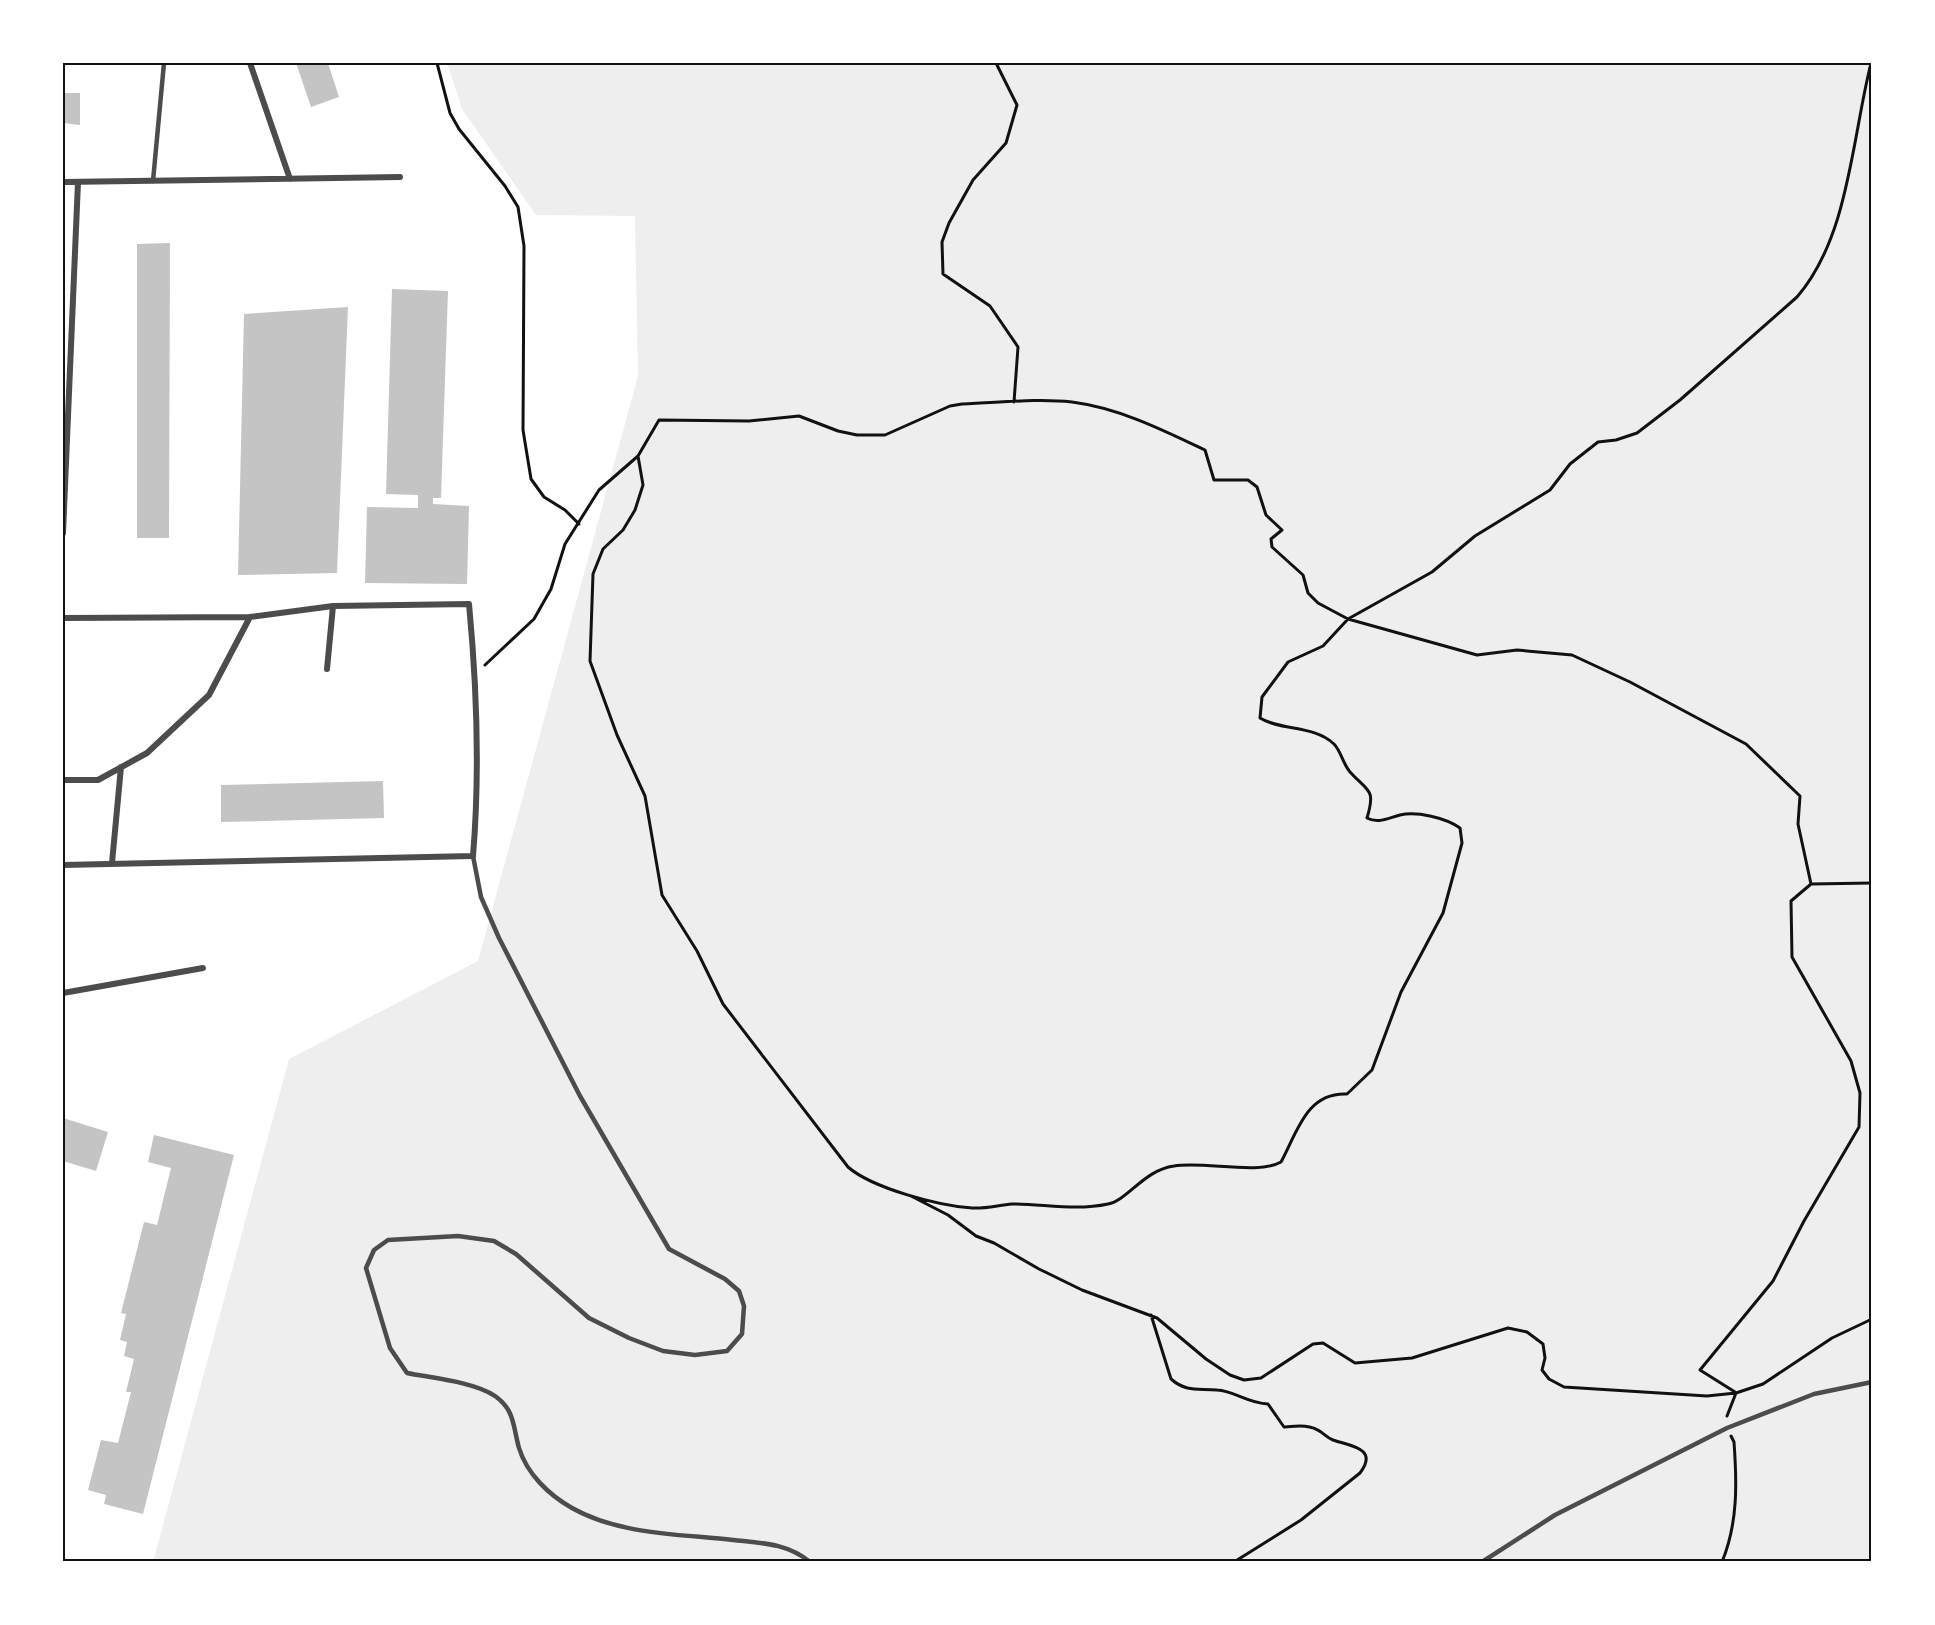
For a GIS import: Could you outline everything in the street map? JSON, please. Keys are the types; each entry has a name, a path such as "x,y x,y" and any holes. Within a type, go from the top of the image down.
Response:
{"street":[{"path":"250,63 290,179"},
{"path":"63,182 400,177"},
{"path":"63,533 78,182"},
{"path":"63,618 250,617 333,606 470,604 476,671 477,740 473,856 63,864"},
{"path":"327,669 333,606"},
{"path":"63,780 98,780 147,753 209,695 250,617"},
{"path":"112,863 121,767"},
{"path":"63,993 203,968"}],"lane":[{"path":"153,181 164,63"},
{"path":"473,856 481,897 580,1096 669,1249 725,1279 739,1291 744,1306 741,1334 727,1351 695,1355 663,1351 589,1318 516,1254 494,1241 458,1236 426,1235 388,1240 375,1250 366,1268 390,1348 407,1373 456,1382 495,1395 512,1413 519,1450 542,1488 573,1509 616,1525 649,1531 778,1545 800,1554 810,1562"},
{"path":"1482,1562 1555,1515 1727,1428 1814,1394 1872,1382"}],"path":[{"path":"437,63 450,113 459,129 505,186 518,207 524,246 523,429 531,479 544,497 565,510 579,524"},
{"path":"996,63 1017,105 1006,143 973,180 949,223 942,242 943,274 990,306 1018,348 1014,402"},
{"path":"905,1194 970,1208 1013,1204 1053,1208 1098,1205 1110,1204 1154,1171 1173,1166 1210,1163 1239,1167 1273,1167 1281,1162 1308,1110 1318,1101 1335,1094 1347,1094 1372,1070 1406,982 1443,913 1462,843 1460,828 1451,822 1402,814 1385,820 1367,818 1372,801 1371,792 1351,773 1335,745 1311,733 1294,727 1272,725 1260,718 1262,697 1275,676 1288,662 1323,646 1348,619 1432,572 1475,536 1550,489 1570,464 1598,442 1616,440 1637,433 1680,400 1797,297 1813,279 1837,226 1871,63"},
{"path":"476,671 496,657 534,620 551,589 565,544 599,490 638,456 659,420 749,421 799,416 838,431 857,435 885,435 950,406 1014,402 1069,402 1094,406 1157,427 1205,450 1214,480 1248,480 1257,487 1266,515 1282,530 1271,539 1272,547 1303,575 1308,593 1318,603 1348,619 1477,655 1517,650 1572,655 1639,687 1746,744 1800,796 1798,824 1811,884"},
{"path":"638,456 643,485 635,510 623,530 603,549 593,574 590,661 616,735 645,796 662,895 697,951 723,1004 774,1068 835,1152 860,1177 905,1194 948,1215 962,1228 1082,1290 1151,1315 1206,1359 1230,1375 1244,1380 1261,1378 1313,1344 1323,1344 1355,1364 1412,1358 1508,1328 1527,1332 1543,1344 1542,1370 1549,1379 1564,1387 1697,1396 1737,1393 1763,1384 1832,1338 1872,1319"},
{"path":"1737,1393 1700,1370 1773,1281 1859,1127 1860,1093 1851,1061 1792,957 1791,901 1811,884 1872,883"},
{"path":"1151,1315 1171,1379 1179,1385 1201,1391 1217,1389 1251,1403 1268,1404 1284,1426 1307,1426 1329,1439 1356,1447 1363,1451 1366,1457 1365,1466 1360,1473 1316,1508 1234,1562"},
{"path":"1722,1562 1731,1531 1736,1500 1734,1442 1725,1422 1737,1393"}],"shaded area":[{"path":"447,63 1872,63 1872,1562 153,1562 289,1059 478,961 638,376 635,216 536,215 462,109"}],"building":[{"path":"296,63 328,63 339,97 311,107"},
{"path":"63,93 80,93 80,125 63,123"},
{"path":"170,243 169,538 137,538 137,244"},
{"path":"392,289 448,291 441,498 433,498 433,504 469,506 467,584 365,583 367,507 418,508 418,495 386,494"},
{"path":"348,307 337,573 238,575 244,314"},
{"path":"383,781 384,818 221,822 221,785"},
{"path":"63,1118 108,1132 96,1171 63,1161"},
{"path":"154,1135 234,1155 143,1514 104,1504 106,1495 88,1490 101,1440 118,1443 131,1392 126,1392 134,1359 124,1356 127,1342 120,1340 126,1314 121,1313 144,1222 157,1225 171,1168 148,1162"}]}
